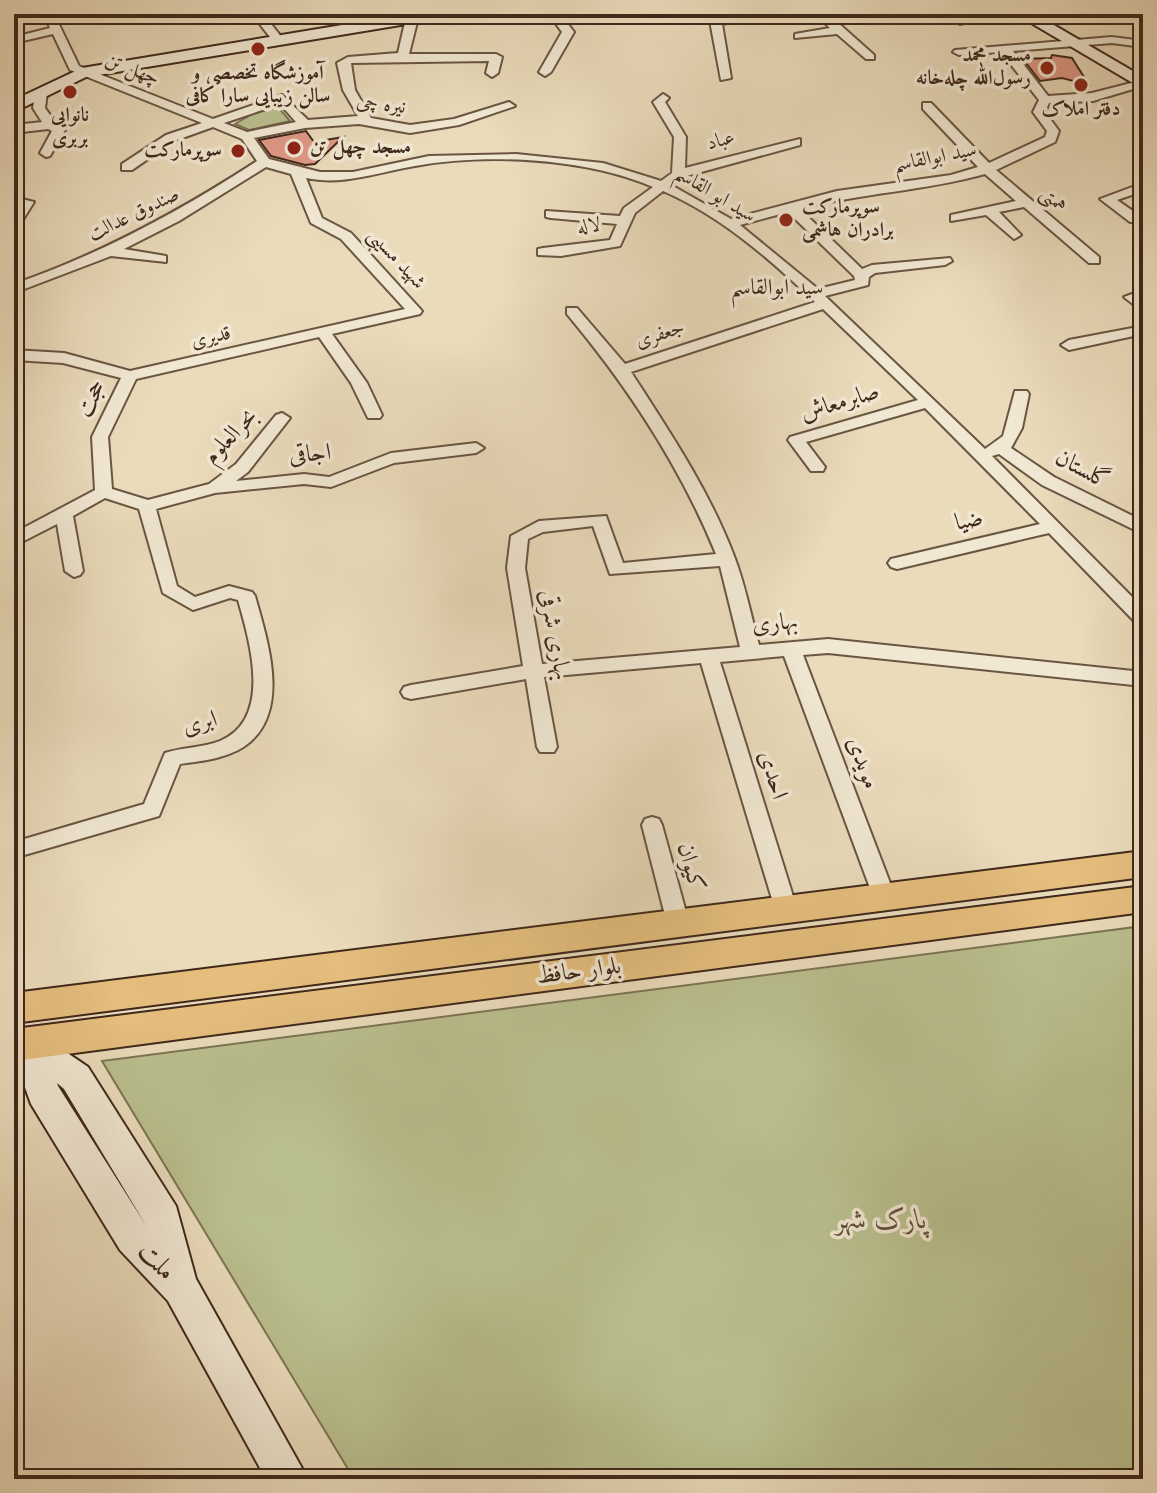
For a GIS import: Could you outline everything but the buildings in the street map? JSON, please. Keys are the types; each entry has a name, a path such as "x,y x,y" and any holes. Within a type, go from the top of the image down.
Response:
{"main road":[{"path":"14,107 82,73 437,14"},
{"path":"1024,14 1141,84"},
{"name":"بلوار حافظ","path":"14,1008 1143,864"},
{"name":"بلوار حافظ","path":"18,1039 1143,899"},
{"path":"617,931 624,966"},
{"name":"ملت","path":"18,1039 43,1093 133,1238 181,1288 288,1479"}],"street":[{"name":"چهل تن","path":"49,14 74,68 82,73 246,136"},
{"path":"257,14 277,39"},
{"path":"545,72 568,32 554,14"},
{"path":"704,14 716,21 769,14"},
{"path":"821,14 870,57"},
{"path":"960,21 990,14"},
{"path":"399,58 404,53 412,18"},
{"path":"716,21 725,78"},
{"path":"14,40 56,30"},
{"path":"799,36 840,30"},
{"path":"959,52 1112,40 1143,44"},
{"path":"1005,49 1045,100 1093,97 1141,84"},
{"path":"367,122 349,90 343,63 348,60 496,57 492,73"},
{"path":"41,93 39,108 50,125 59,130 46,153"},
{"path":"663,98 659,102 680,137 678,174"},
{"path":"127,167 170,138 282,99 305,124"},
{"name":"سید ابوالقاسم","path":"731,223 837,195 952,179 987,169 1051,139 1053,131 1039,112 1045,100"},
{"name":"نیره چی","path":"246,136 305,124 359,120 410,129 455,122 509,106"},
{"name":"همتی","path":"927,106 987,169 1094,260"},
{"path":"14,129 50,125"},
{"path":"246,136 264,162"},
{"name":"عباد","path":"659,185 678,174 796,142"},
{"name":"سید ابو القاسم","path":"264,162 297,172 330,177 424,160 468,157 528,159 602,167 638,175 659,185 731,223 820,299 929,402 1143,619"},
{"name":"صندوق عدالت","path":"14,289 59,275 206,201 264,162"},
{"name":"شهید مسیبی","path":"297,172 316,220 346,236 415,311"},
{"name":"لاله","path":"543,252 615,243 629,211 659,185"},
{"path":"1135,219 1107,199 1143,187"},
{"path":"14,223 27,202"},
{"path":"956,218 1026,203"},
{"path":"790,207 861,275 872,269 945,261"},
{"path":"989,210 1014,235"},
{"path":"551,214 623,220"},
{"path":"107,251 161,259"},
{"name":"جعفری","path":"751,652 727,559 714,526 673,451 622,370 863,282 861,275"},
{"path":"1143,294 1131,297 1143,308"},
{"name":"قدیری","path":"14,355 64,358 130,376 415,311"},
{"path":"572,311 622,370"},
{"path":"1069,345 1143,330"},
{"path":"323,333 359,383 374,415"},
{"name":"حجت","path":"104,492 100,437 130,376"},
{"path":"980,454 1002,449 1013,437 1021,394"},
{"name":"صابرمعاش","path":"817,467 796,440 929,402"},
{"name":"بحرالعلوم","path":"215,488 242,468 282,418"},
{"name":"اجاقی","path":"147,506 215,488 304,479 331,482 391,458 476,448"},
{"name":"گلستان","path":"1002,449 1048,481 1143,528"},
{"path":"14,540 104,492 147,506"},
{"name":"ابری","path":"14,850 152,810 172,758 208,752 241,739 258,722 262,693 259,640 246,596 229,592 193,604 169,589 147,506"},
{"path":"64,513 74,571"},
{"name":"بهاری شرقی","path":"547,747 516,568 519,539 524,533 539,527 600,520 616,570 727,559"},
{"name":"ضیا","path":"897,563 1052,527"},
{"name":"بهاری","path":"411,692 534,671 828,646 1143,679"},
{"name":"مویدی","path":"791,649 884,896"},
{"name":"احدی","path":"708,655 786,909"},
{"name":"کیوان","path":"652,825 678,923"}],"green space":[{"path":"278,107 290,121 249,130 235,124 254,113"},
{"name":"پارک شهر","path":"1143,926 1143,1479 354,1479 102,1061"}],"place":[{"name":"آموزشگاه تخصصی و سالن زیبایی سارا کافی","path":"258,49"},
{"name":"مسجد محمد رسول‌‌الله چله‌خانه","path":"1047,68"},
{"name":"دفتر املاک","path":"1081,85"},
{"name":"نانوایی بربری","path":"70,92"},
{"name":"مسجد چهل تن","path":"294,148"},
{"name":"سوپرمارکت","path":"238,151"},
{"name":"سوپرمارکت برادران هاشمی","path":"786,220"}],"district":[{"name":"سید ابوالقاسم","path":"777,288"}]}
